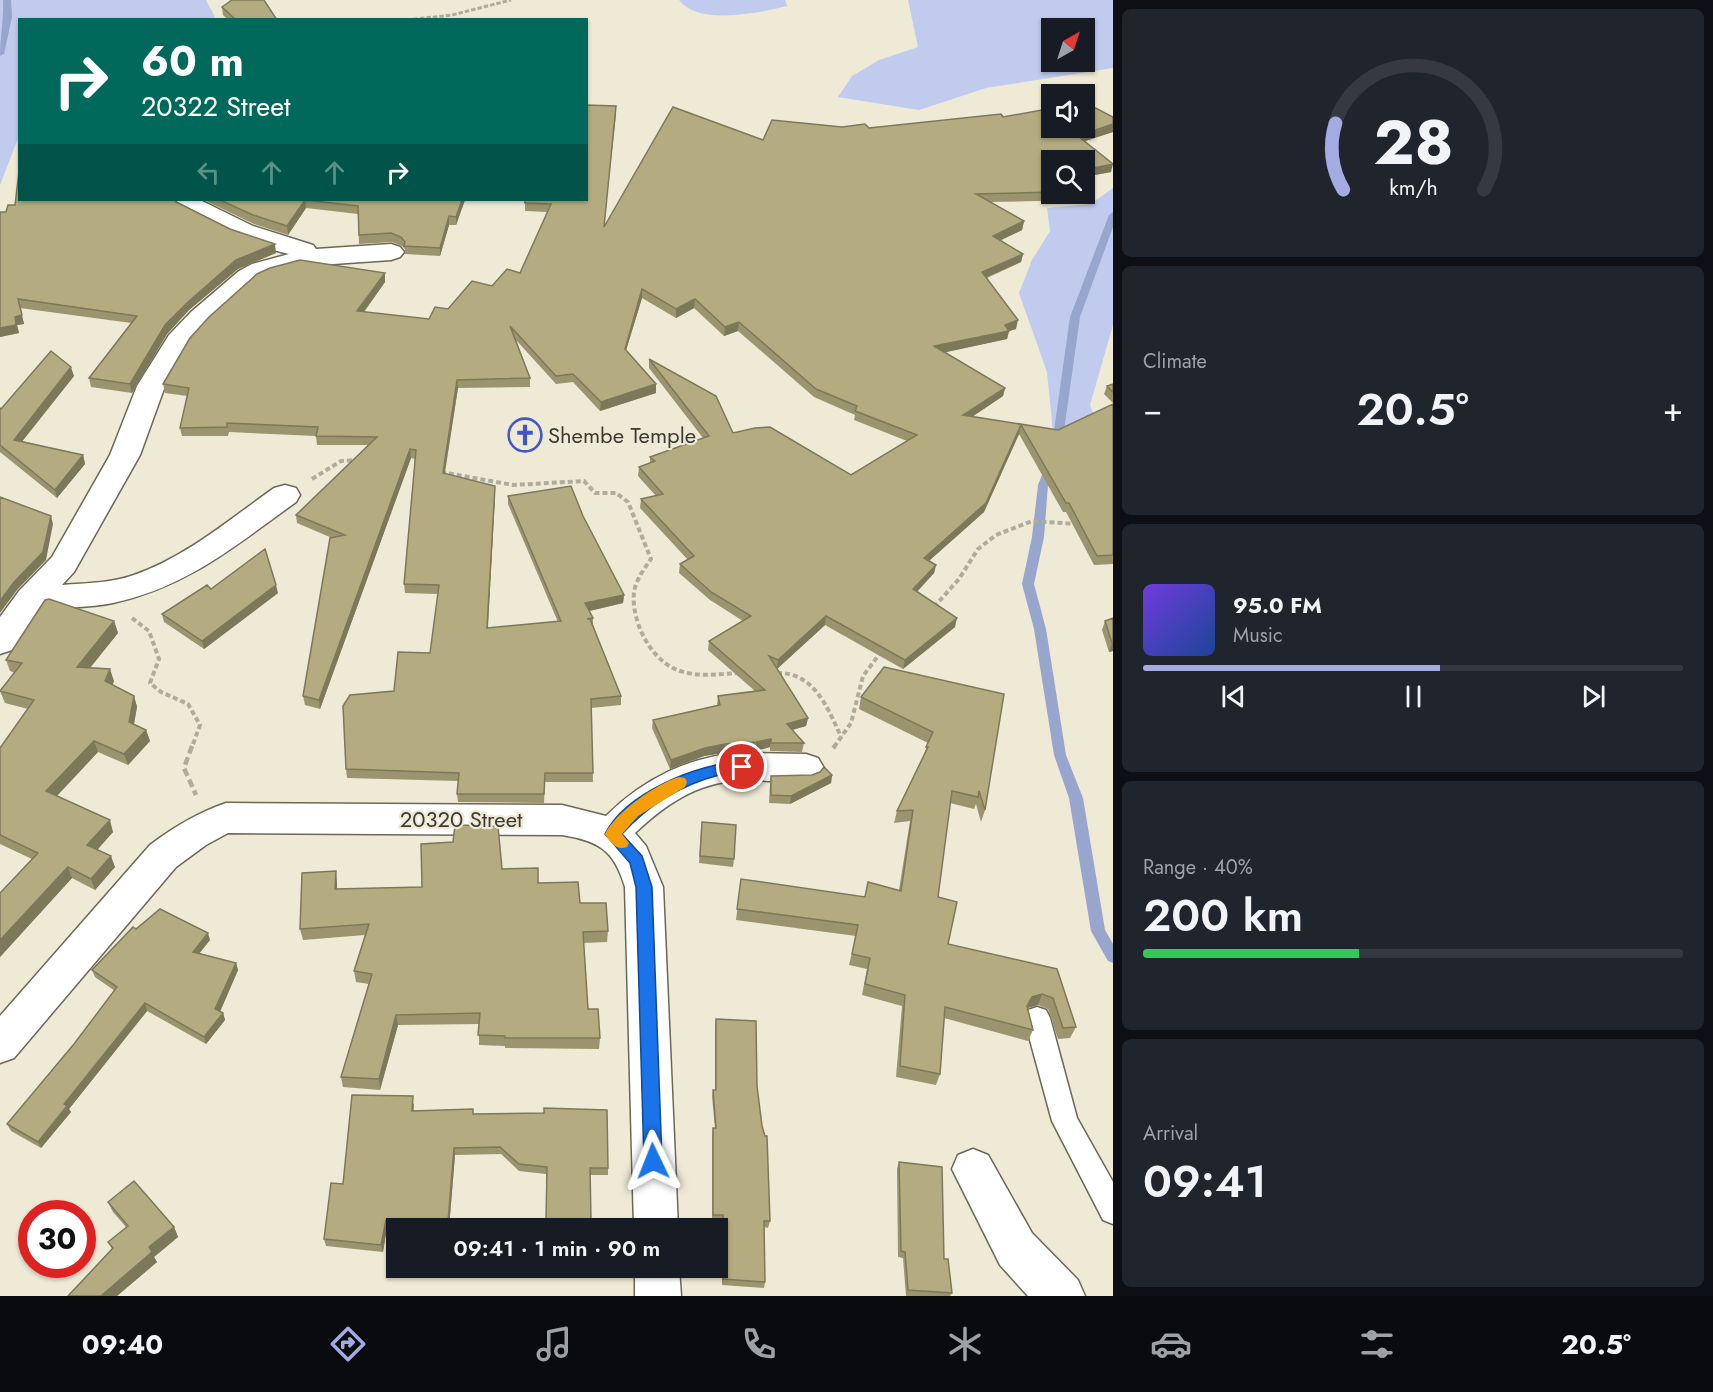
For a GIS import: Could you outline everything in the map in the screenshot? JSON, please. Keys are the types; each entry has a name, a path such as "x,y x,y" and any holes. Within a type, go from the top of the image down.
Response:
{"street":[{"path":"188,203 228,227 252,237 304,250 304,258"},
{"path":"0,642 30,599 63,564 125,455 151,386 179,341 200,318 248,276 261,269 304,258 391,252"},
{"path":"30,599 77,597 111,592 142,584 174,571 195,559 285,495"},
{"path":"613,834 632,812 675,784 694,776 720,768 806,768"},
{"name":"20320 Street","path":"0,1045 163,856 187,837 216,821 226,818 562,820 587,823 613,834 637,861 644,887 656,1218"},
{"path":"973,1169 1016,1249 1062,1296"},
{"path":"657,1278 658,1296"}],"lane":[{"path":"1037,1018 1065,1122 1113,1210"}],"path":[{"path":"434,18 497,7 511,0"},
{"path":"285,495 341,462 360,460"},
{"path":"433,471 489,484 546,484 567,479 584,481 595,493 616,493 628,502 651,559 641,574 633,595 642,633 653,653 673,669 694,675 746,673"},
{"path":"930,612 959,579 978,549 996,535 1032,521 1081,523"},
{"path":"77,597 118,607 149,631 159,659 150,683 161,692 188,705 200,725 184,768 201,806 216,821"},
{"path":"806,768 830,751 851,723 863,676 882,651"},
{"path":"770,673 794,674 807,682 827,706 841,737"}],"shaded area":[{"path":"0,0 206,0 214,18 18,18 18,139 0,185"},
{"path":"679,0 785,0 787,6 746,14 714,15 688,8"},
{"path":"908,0 1113,0 1113,68 1095,71 1095,18 1041,18 1041,72 1088,72 986,88 919,110 838,97 852,76 879,60 918,47"},
{"path":"1113,188 1113,325 1090,405 1097,423 1053,431 1047,372 1019,293 1032,260 1050,231 1047,208 1095,204 1095,201"}],"building":[{"path":"232,0 264,0 276,18 234,18 222,7"},
{"path":"588,105 616,106 604,227 673,107 763,140 772,120 842,127 865,124 869,128 1001,114 1003,117 1041,110 1041,138 1080,138 1113,164 1095,168 1095,150 1041,150 1041,192 976,194 1024,221 993,236 1023,254 982,272 1018,320 1005,325 1009,331 934,346 1005,388 963,415 1058,430 1113,404 1113,555 1097,556 1069,503 1066,503 1021,425 986,503 924,558 936,565 913,589 957,618 905,660 826,616 778,660 769,656 808,718 787,724 804,743 771,743 771,739 725,744 705,748 671,760 653,720 720,705 718,696 765,690 709,641 751,616 711,592 680,564 694,556 641,499 663,494 639,467 655,461 650,457 709,436 649,359 716,396 733,433 770,427 851,475 917,435 855,411 857,406 816,389 739,322 725,327 695,299 676,309 642,289 625,349 656,384 601,402 573,374 556,376 510,326 530,378 457,380 443,473 495,486 487,628 561,621 508,496 571,486 583,516 624,595 585,603 593,618 587,619 590,619 621,696 591,699 593,773 545,773 544,794 457,794 459,773 346,769 343,706 350,695 394,691 398,652 430,653 439,585 404,584 416,450 410,449 319,700 303,696 330,538 345,535 296,515 377,437 316,436 318,427 227,423 227,427 180,428 189,388 163,384 190,338 209,317 257,274 300,260 385,273 357,311 429,319 435,307 448,309 472,281 492,286 507,269 520,273 551,204 525,203 525,201 588,201"},
{"path":"1095,108 1113,117 1113,124 1095,130"},
{"path":"18,180 18,201 176,201 230,229 275,244 236,260 188,302 165,325 130,384 89,378 137,316 18,299 22,315 15,317 16,325 0,328 0,212 6,212 8,205 15,205"},
{"path":"222,201 304,201 287,226 253,215"},
{"path":"314,201 462,201 456,217 449,216 440,248 404,246 405,242 401,237 391,233 359,235 358,206"},
{"path":"51,351 71,367 14,440 83,455 55,490 0,445 0,408"},
{"path":"1113,384 1113,392 1107,386"},
{"path":"0,497 51,516 43,552 14,582 0,601"},
{"path":"265,549 276,585 202,641 162,614 207,585 211,589"},
{"path":"49,599 114,621 77,667 110,669 105,681 134,696 129,722 146,730 124,754 94,741 46,791 110,820 87,845 111,856 91,879 68,867 0,940 0,893 38,853 0,835 0,748 34,700 0,691 22,663 6,660 45,600"},
{"path":"1113,618 1113,643 1112,643 1105,621"},
{"path":"884,667 1004,694 985,810 979,791 978,797 952,791 938,897 957,902 948,944 1057,969 1076,1027 1063,1028 1053,998 1042,994 1032,997 1027,1006 1033,1030 945,1007 940,1074 900,1066 905,995 865,984 870,958 852,954 858,925 737,909 741,879 865,897 868,882 901,891 913,810 897,811 933,732 861,697"},
{"path":"824,767 832,775 791,796 771,795 771,776 812,775 820,772"},
{"path":"702,822 736,825 734,859 700,856"},
{"path":"455,825 498,826 502,869 538,868 538,883 578,882 580,903 606,903 608,931 583,932 588,1009 598,1009 600,1038 505,1038 505,1036 478,1035 480,1013 396,1015 379,1079 341,1077 372,974 354,971 369,924 300,929 302,873 336,871 335,889 422,887 421,844 453,842"},
{"path":"160,909 208,933 193,952 236,963 215,1009 223,1013 204,1037 145,1003 64,1104 67,1106 38,1142 7,1124 74,1044 117,987 92,970 133,927 136,929"},
{"path":"716,1019 756,1021 757,1086 762,1126 767,1136 770,1221 764,1221 765,1282 723,1279 728,1278 728,1218 723,1218 723,1215 713,1215 713,1128 716,1128 713,1090 716,1090"},
{"path":"352,1095 413,1096 412,1111 473,1109 473,1114 544,1113 544,1108 607,1110 608,1168 590,1168 591,1218 546,1218 547,1167 519,1164 500,1147 454,1148 448,1218 386,1218 381,1245 324,1239 331,1183 343,1184"},
{"path":"899,1162 942,1167 944,1259 948,1259 952,1293 908,1290 905,1252 901,1251"},
{"path":"134,1181 174,1227 149,1247 152,1252 101,1296 68,1296 85,1278 96,1278 96,1266 113,1248 108,1242 128,1226 108,1202"}],"waterway":[{"path":"0,54 8,17 7,0"},
{"path":"1057,445 1075,317 1113,215"},
{"path":"1051,465 1043,485 1038,537 1028,584 1040,629 1060,755 1076,798 1098,931 1113,957"}],"slow traffic":[{"path":"621,843 613,834 632,812 679,782"}],"place":[{"name":"Shembe Temple","path":"525,435"}],"route":[{"path":"653,1161 644,887 637,861 613,834 632,812 675,784 720,768 742,767"}]}
